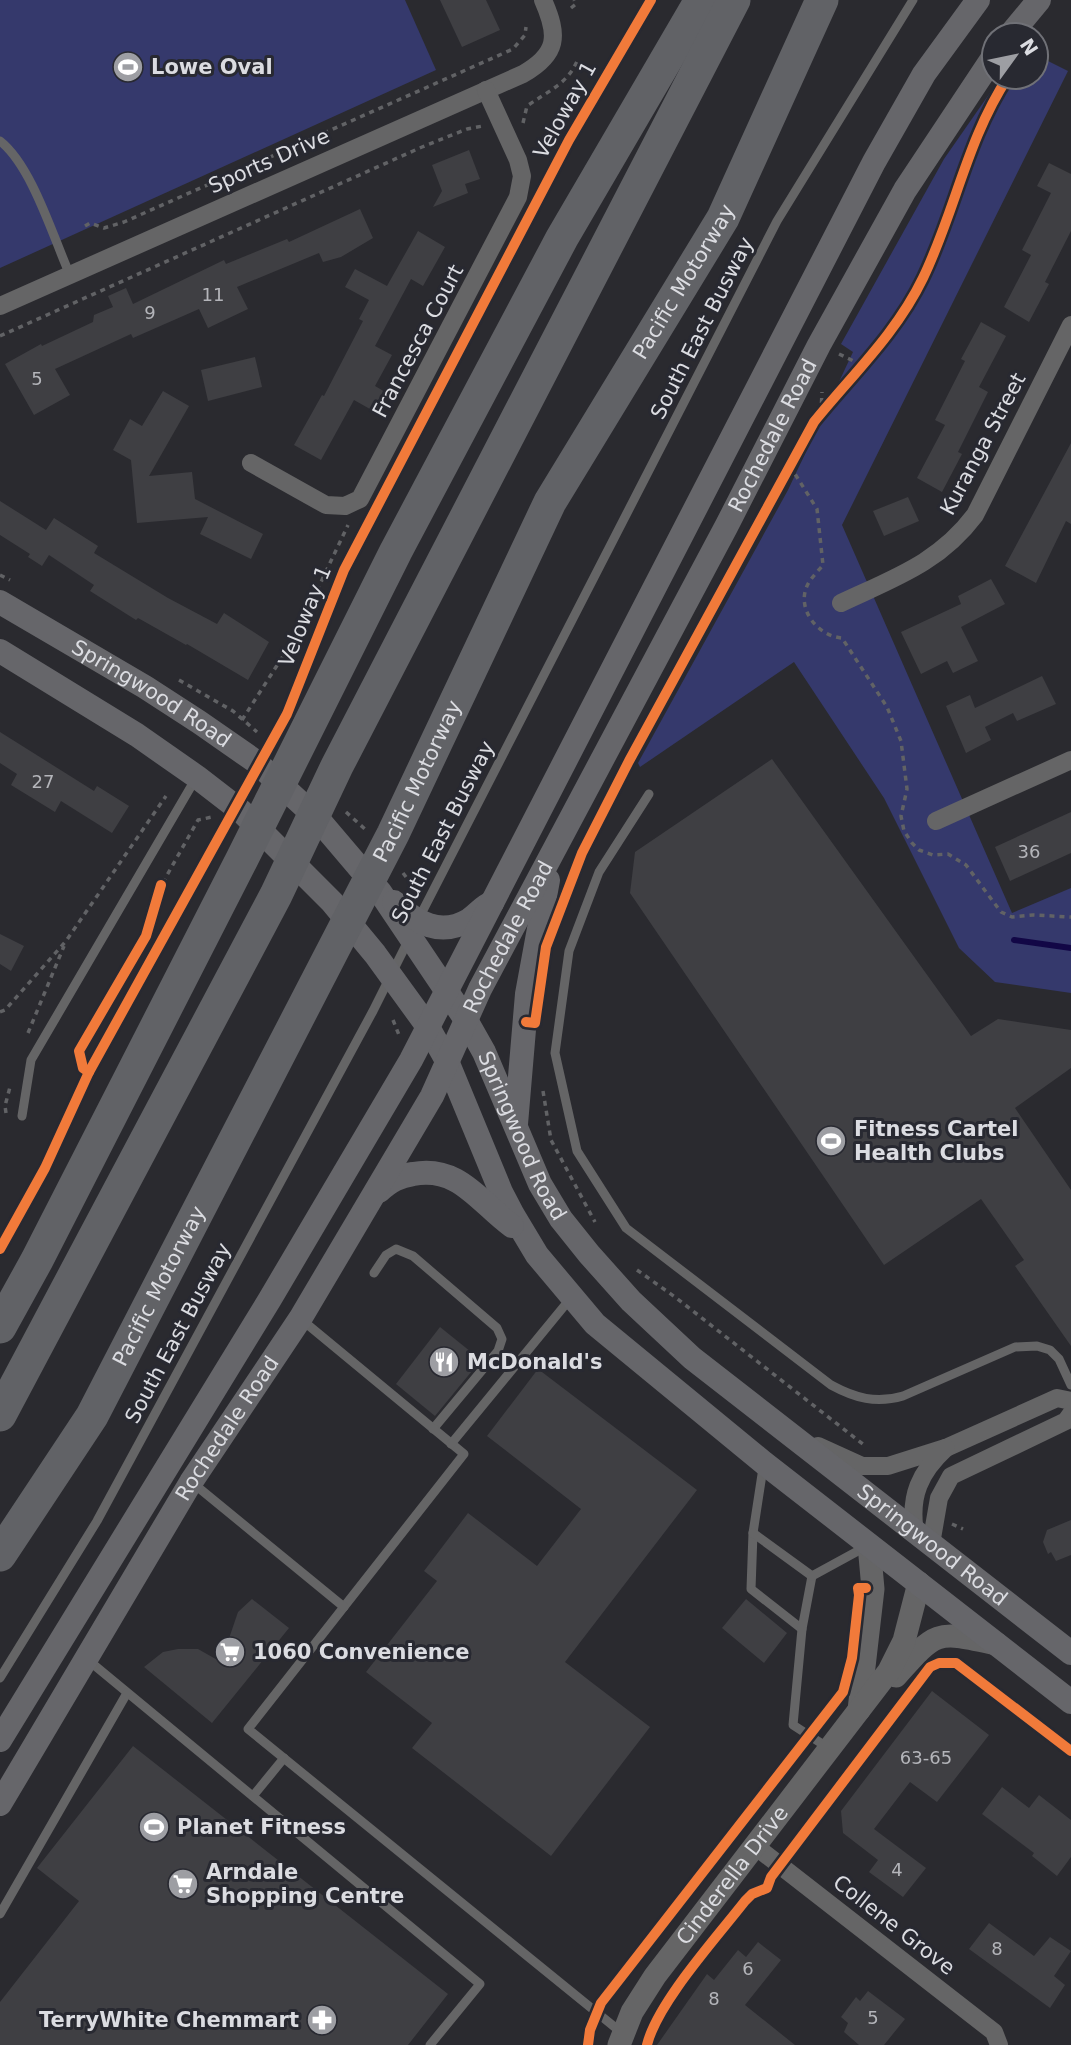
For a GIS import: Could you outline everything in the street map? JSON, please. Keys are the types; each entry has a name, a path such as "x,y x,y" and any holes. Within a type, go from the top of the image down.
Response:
{"highway":[{"path":"0,1327 242,859 396,551 556,250 701,0"},
{"path":"0,1415 276,895 337,766 734,0"},
{"name":"Pacific Motorway","path":"0,1555 92,1416 393,834 551,502 723,219 822,0"}],"main road":[{"name":"Rochedale Road","path":"0,1740 270,1298 401,1077 494,902 874,162 924,74 978,0"},
{"path":"1022,21 1039,0"},
{"name":"Rochedale Road","path":"0,1804 191,1482 300,1319 432,1096 480,989 726,527 773,432 892,214 980,76"},
{"name":"Springwood Road","path":"0,602 172,703 244,754 318,819 364,871 466,1020 484,1052 540,1184 561,1219 614,1283 692,1358 1071,1653"},
{"name":"Springwood Road","path":"0,651 137,734 197,776 241,811 332,902 375,954 428,1027 447,1061 501,1192 526,1237 537,1255 594,1324 764,1463 1071,1702"},
{"path":"516,1131 527,994 553,855"},
{"path":"364,871 399,907 435,928 450,929 460,925 494,902"},
{"path":"376,1194 390,1181 400,1177 428,1172 446,1175 471,1189 505,1222 526,1237"},
{"path":"919,1583 923,1538"}],"street":[{"name":"Sports Drive","path":"0,306 534,67 552,50 554,35 544,0"},
{"name":"Francesca Court","path":"345,506 360,499 518,197 522,176 486,90"},
{"name":"Kuranga Street","path":"841,603 927,562 960,536 975,515 1071,325"},
{"path":"251,463 326,505 345,506"},
{"path":"936,821 1071,760"},
{"path":"789,1433 849,1461 873,1468 897,1464 948,1447 1057,1398 1071,1401"},
{"path":"923,1538 951,1476 1066,1421 1071,1414"},
{"path":"923,1538 915,1500 920,1479 932,1462 948,1447"},
{"path":"859,1713 873,1588 869,1545"},
{"path":"859,1713 894,1663 909,1625 919,1583"},
{"path":"859,1713 918,1650 939,1637 956,1635 997,1644"},
{"name":"Cinderella Drive","path":"621,2039 632,2012 654,1976 859,1713"},
{"name":"Collene Grove","path":"755,1846 994,2032 999,2045"}],"lane":[{"name":"South East Busway","path":"0,1678 97,1521 373,1010 444,866 777,221 913,0"},
{"path":"0,141 26,173 70,275"},
{"path":"22,1116 32,1060 197,776"},
{"path":"649,794 600,872 569,951 555,1054 577,1151 626,1228 831,1385 863,1399 891,1400 903,1396 1015,1347 1037,1346 1050,1350 1059,1359 1071,1385"},
{"path":"374,1273 386,1255 396,1249 413,1256 497,1328 502,1339 498,1352 433,1429"},
{"path":"452,1444 571,1298"},
{"path":"300,1319 464,1454 248,1729 621,2039"},
{"path":"764,1463 753,1533 751,1589 802,1629"},
{"path":"191,1482 344,1606"},
{"path":"753,1533 812,1576"},
{"path":"812,1576 869,1545"},
{"path":"812,1576 802,1629 793,1725 830,1749"},
{"path":"86,1659 480,1984 430,2045"},
{"path":"0,1914 127,1693"},
{"path":"253,1796 284,1758"}],"path":[{"path":"571,8 576,4 574,0"},
{"path":"85,226 90,223 104,228 124,222 513,49 525,35 526,27"},
{"path":"518,126 523,124 527,106 560,85 581,60"},
{"path":"0,336 422,146 467,129 485,126"},
{"path":"833,364 839,354 862,365"},
{"path":"817,418 822,384"},
{"path":"817,418 836,394"},
{"path":"796,455 788,471 817,509 822,539 823,565 809,583 805,595 806,607 817,628 842,638 887,707 901,741 907,789 902,807 904,831 919,850 933,855 948,854 966,865 1001,912 1012,917 1071,917"},
{"path":"242,720 293,639 342,540 348,527 345,506"},
{"path":"0,1012 5,1010 66,941 166,796"},
{"path":"150,913 161,885 198,820"},
{"path":"950,1524 963,1529"}],"shaded area":[{"path":"0,0 405,0 436,70 0,268"},
{"path":"1050,62 1068,71 842,525 1012,913 1071,888 1071,993 995,982 959,948 884,798 794,662 640,767 638,763 788,490 853,352 841,344 944,159 991,91 1050,91"}],"building":[{"path":"440,0 486,0 500,30 462,47"},
{"path":"469,150 480,179 465,184 468,193 433,207 442,191 432,165"},
{"path":"1049,163 1071,174 1071,231 1045,282 1049,284 1029,322 1004,307 1031,255 1022,250 1051,193 1037,186"},
{"path":"360,209 373,238 341,257 323,262 319,253 237,287 248,309 208,328 199,309 133,338 131,334 55,369 70,395 34,415 5,364 41,344 42,346 93,322 94,315 113,307 108,296 126,288 133,304 224,260 226,264 287,239 289,242"},
{"path":"418,231 445,247 423,286 411,279 375,346 392,355 375,386 387,393 377,413 354,400 321,460 294,445 322,395 324,396 363,321 359,319 369,300 345,287 355,269 387,286"},
{"path":"981,322 1006,336 979,387 988,392 958,452 962,454 942,492 917,478 945,425 935,420 965,361 961,359"},
{"path":"255,357 262,387 208,401 201,370"},
{"path":"163,391 189,406 149,476 192,472 195,499 263,534 251,559 200,534 208,517 137,523 131,460 113,450 130,419 142,426"},
{"path":"1071,443 1071,524 1066,521 1036,583 1005,566"},
{"path":"908,497 919,521 884,536 873,511"},
{"path":"0,501 46,530 54,518 98,546 94,553 168,598 217,624 224,613 269,642 248,680 187,644 138,618 136,620 90,591 94,585 49,555 42,566 28,557 30,554 0,535"},
{"path":"991,579 1005,604 961,627 978,661 953,673 947,661 921,674 901,632 961,604 958,596"},
{"path":"1042,676 1056,704 1017,721 1013,713 985,727 991,740 966,753 946,706 970,695 975,708"},
{"path":"0,732 94,791 97,786 129,806 112,833 61,801 55,812 11,785 17,774 0,763"},
{"path":"772,759 971,1036 998,1019 1071,1030 1071,1068 1015,1108 1071,1190 1071,1346 1015,1266 1024,1260 981,1199 884,1265 630,893 635,852"},
{"path":"1071,812 1071,853 1010,881 995,847"},
{"path":"0,934 24,946 11,971 0,964"},
{"path":"440,1327 481,1360 435,1416 396,1384"},
{"path":"538,1369 697,1490 565,1662 650,1727 551,1856 412,1748 432,1723 366,1672 437,1581 424,1571 468,1513 537,1566 581,1509 487,1436"},
{"path":"1071,1520 1071,1555 1056,1561 1051,1552 1048,1554 1043,1542 1047,1530"},
{"path":"252,1599 289,1628 212,1723 144,1667 163,1652 178,1649 198,1649 221,1662 238,1612"},
{"path":"746,1599 787,1633 764,1663 722,1628"},
{"path":"932,1691 989,1735 937,1802 910,1782 874,1829 926,1868 903,1897 869,1872 878,1860 843,1833 841,1811"},
{"name":"Arndale Shopping Centre","path":"133,1746 448,1994 408,2045 0,2045 0,2002 79,1901 37,1868"},
{"path":"1002,1787 1029,1808 1039,1795 1071,1820 1071,1857 1057,1876 1032,1856 1034,1853 982,1814"},
{"path":"989,1923 1034,1956 1050,1937 1071,1951 1054,1976 1065,1985 1050,2008 969,1949"},
{"path":"758,1942 781,1960 745,2005 795,2045 657,2045 707,1974 714,1980 738,1950 746,1957"},
{"path":"868,1991 905,2019 884,2045 859,2045 844,2032 848,2023 841,2017 856,1997 860,2001"}],"waterway":[{"path":"1014,940 1071,948"}],"cycle path":[{"name":"Veloway 1","path":"0,1249 45,1168 89,1072 287,714 344,570 569,140 651,0"},
{"path":"526,1022 535,1023 546,947 582,853 629,761 814,422 887,336 923,278 982,125 1000,91"},
{"path":"89,1072 83,1068 79,1051 146,936 161,885"},
{"path":"588,2045 590,2030 601,2003 843,1692 852,1658 858,1588 866,1588"},
{"path":"647,2045 663,2010 689,1971 745,1901 752,1894 767,1888 771,1877 930,1667 939,1663 956,1663 1071,1751"}],"place":[{"name":"Lowe Oval","path":"128,67"},
{"name":"Fitness Cartel Health Clubs","path":"831,1141"},
{"name":"McDonald's","path":"444,1362"},
{"name":"1060 Convenience","path":"230,1652"},
{"name":"Planet Fitness","path":"154,1827"},
{"name":"Arndale Shopping Centre","path":"183,1884"},
{"name":"TerryWhite Chemmart","path":"322,2020"}]}
